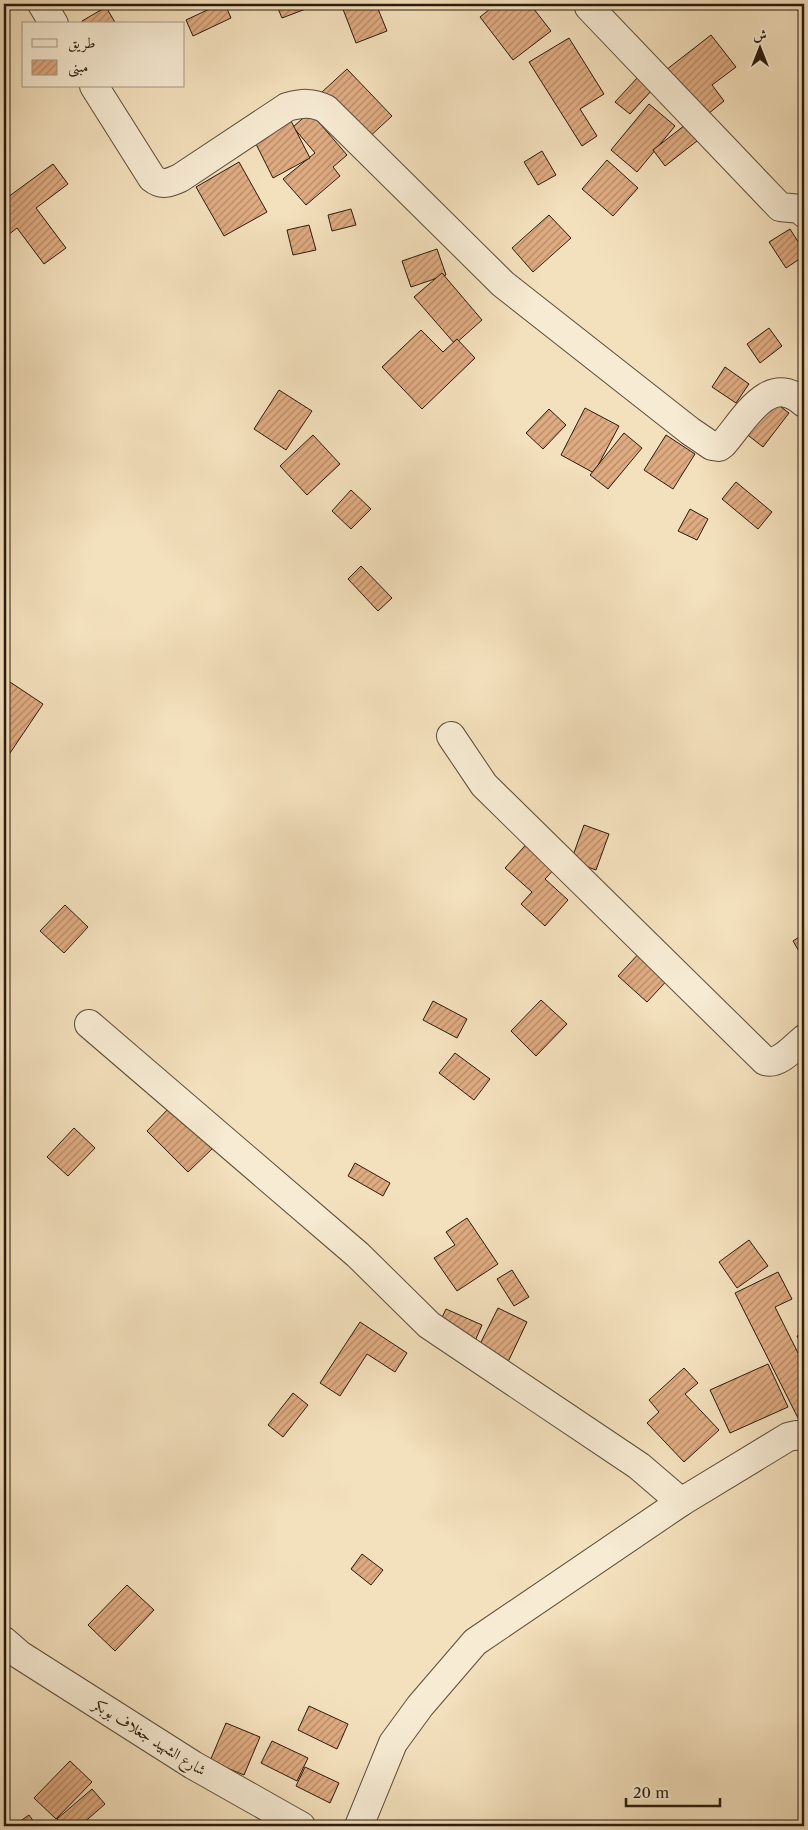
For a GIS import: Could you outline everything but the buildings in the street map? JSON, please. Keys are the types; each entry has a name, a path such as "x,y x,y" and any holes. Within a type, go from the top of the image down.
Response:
{"street":[{"path":"42,4 53,22"},
{"path":"589,7 780,208 801,209 804,212"},
{"path":"95,88 152,178 158,183 167,183 180,178 287,107 302,103 316,103 326,109 504,284 690,431 712,446 719,447 724,444 765,396 775,391 785,391 797,396 804,403"},
{"path":"451,736 484,785 765,1061 773,1062 778,1060 804,1039"},
{"path":"89,1024 358,1255 429,1325 640,1466 681,1502"},
{"path":"358,1826 393,1744 420,1706 475,1642 681,1502 788,1437 797,1435 804,1437"},
{"name":"شارع الشهيد جغلاف بوبكر","path":"4,1641 20,1655 192,1765 300,1826"}]}
